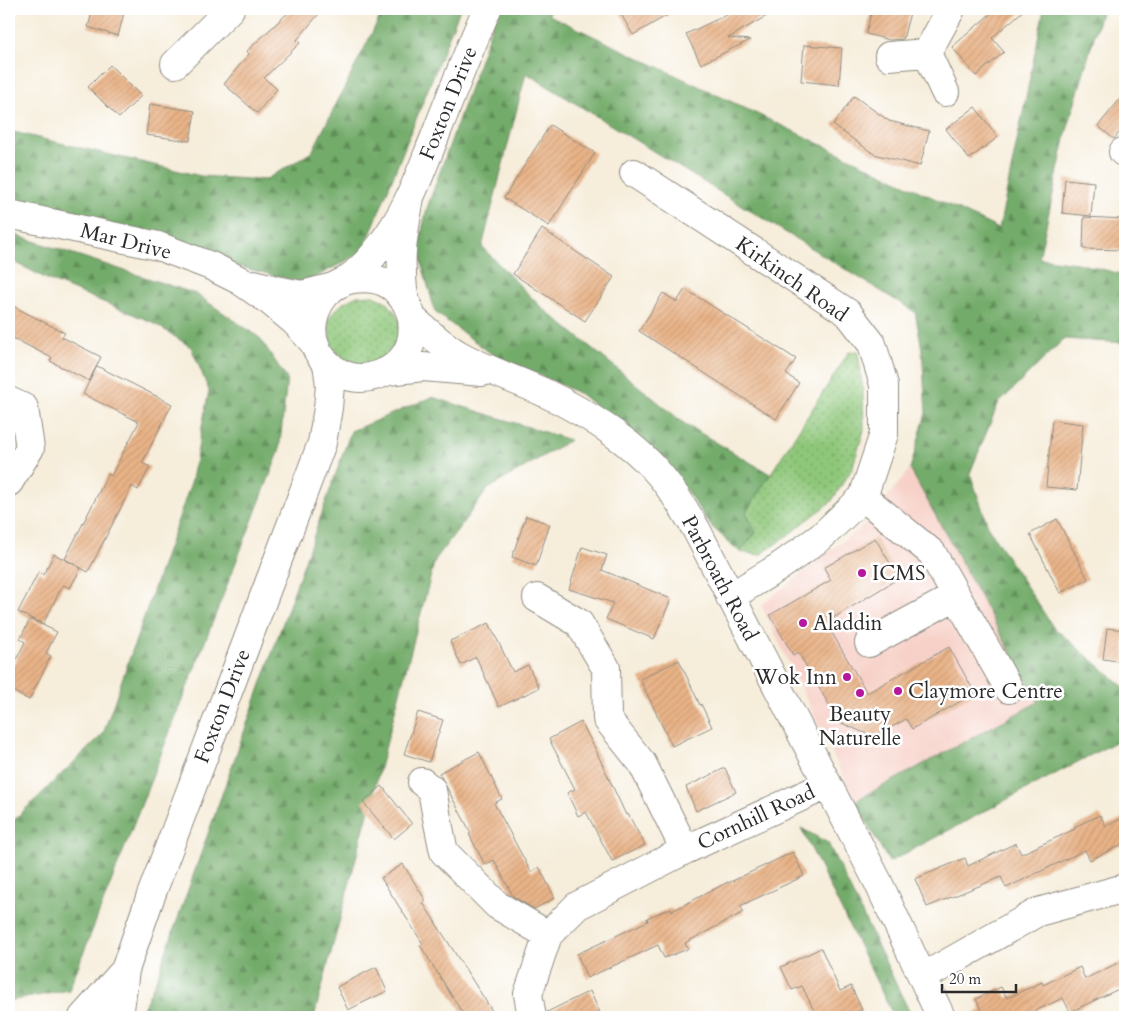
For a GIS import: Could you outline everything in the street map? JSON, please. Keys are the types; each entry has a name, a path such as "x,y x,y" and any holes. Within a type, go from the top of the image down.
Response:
{"street":[{"path":"175,64 230,9"},
{"name":"Foxton Drive","path":"119,1017 125,970 154,888 322,443 330,386 312,328 314,312 322,298 367,262 390,233 410,197 487,9"},
{"path":"927,53 951,9"},
{"path":"890,56 927,53"},
{"path":"927,53 945,92"},
{"name":"Kirkinch Road","path":"634,173 848,313 872,344 884,385 884,434 863,497 821,537 779,567 730,597"},
{"name":"Foxton Drive","path":"322,443 353,394 377,375 397,365 408,352 413,335 402,264 403,238 410,197"},
{"name":"Mar Drive","path":"9,214 158,246 210,266 238,280 271,302 295,322 321,354"},
{"path":"340,283 364,278 379,280 394,289 409,310"},
{"name":"Mar Drive","path":"238,280 302,295 340,283"},
{"name":"Parbroath Road","path":"409,310 437,340 462,357 544,392 590,417 630,445 659,474 679,500 696,529 878,882 942,1017"},
{"path":"321,354 334,370 348,377 377,375"},
{"name":"Parbroath Road","path":"377,375 423,367 498,373"},
{"path":"9,401 24,408 30,448 9,482"},
{"path":"863,497 932,553 1009,688"},
{"path":"869,643 956,596"},
{"name":"Cornhill Road","path":"537,598 580,623 606,668 607,719 642,763 685,850"},
{"path":"422,782 432,790 444,852 497,905 548,935"},
{"name":"Cornhill Road","path":"532,1017 528,994 548,935 577,906 685,850 827,785"},
{"path":"923,977 1038,912 1125,888"},
{"name":"Foxton Drive","path":"83,1017 125,970"}],"shaded area":[{"path":"910,469 1038,702 855,801 761,605 865,524"}],"green space":[{"path":"384,9 460,9 363,252 304,283 158,246 9,214 9,131 201,176 265,180 312,152"},
{"path":"498,9 549,9 549,15 999,229 1044,9 1102,9 1066,134 1039,258 1077,263 1125,275 1125,343 1064,339 998,404 970,473 989,529 1053,627 1125,688 1125,738 889,862 855,801 1038,702 910,469 926,413 922,349 915,312 526,73 482,247 540,306 685,424 770,474 746,512 756,533 740,552 711,526 670,467 581,394 489,352 435,312 418,249 427,208"},
{"path":"9,233 196,294 260,338 287,379 279,452 69,990 9,1001 9,825 103,734 192,480 209,390 191,347 152,322 47,279 9,259"},
{"path":"372,295 387,302 395,312 400,323 400,334 392,349 380,361 362,365 346,360 333,349 328,319 343,303 357,296"},
{"path":"849,352 858,352 863,390 864,430 852,469 831,502 780,541 760,555 740,552 756,533 746,512"},
{"path":"432,397 570,440 488,489 435,560 314,1017 139,1017 156,980 351,431"},
{"path":"801,828 828,843 912,1017 894,1017"}],"building":[{"path":"93,9 125,9 118,36 88,27"},
{"path":"292,9 323,9 297,40 300,43 264,78 277,89 257,113 224,84 249,54 247,51"},
{"path":"618,9 678,9 633,35"},
{"path":"739,9 779,9 728,38 750,40 701,64 686,34"},
{"path":"872,9 911,9 903,39 890,40 866,34"},
{"path":"996,9 1025,9 992,38 1004,52 976,76 952,47"},
{"path":"804,45 842,48 839,85 801,81"},
{"path":"110,65 141,96 119,118 88,87"},
{"path":"1125,93 1125,126 1114,139 1098,126"},
{"path":"854,96 889,121 929,131 920,166 874,154 833,125"},
{"path":"150,104 195,111 190,141 146,135"},
{"path":"975,107 998,137 969,159 946,129"},
{"path":"550,125 595,153 549,226 504,198"},
{"path":"1065,179 1094,182 1091,216 1062,213"},
{"path":"1084,217 1125,219 1125,250 1083,249"},
{"path":"542,229 614,277 585,321 513,274"},
{"path":"685,289 796,359 786,374 799,383 776,419 639,331 663,293 677,302"},
{"path":"9,304 65,333 62,337 101,357 89,381 50,361 52,358 9,336"},
{"path":"97,366 172,404 142,463 150,467 138,490 132,486 88,572 65,559 108,474 111,476 139,422 83,394"},
{"path":"1052,420 1083,424 1077,490 1046,487"},
{"path":"526,516 550,524 536,566 512,557"},
{"path":"1057,519 1088,579 1060,593 1030,534"},
{"path":"875,538 899,578 830,620 836,630 832,633 867,693 949,647 975,693 912,729 906,719 874,737 839,722 798,652 793,655 770,615 831,580 824,568"},
{"path":"582,547 607,555 602,570 671,599 654,639 606,619 613,603 569,589"},
{"path":"54,554 81,568 70,588 63,585 43,624 18,612 39,571 43,575"},
{"path":"30,619 57,632 46,653 51,656 29,700 9,689 9,674 25,642 20,639"},
{"path":"489,623 513,672 528,665 539,688 499,707 476,657 461,665 450,641"},
{"path":"1107,628 1125,630 1125,662 1103,659"},
{"path":"679,660 712,727 672,746 640,679"},
{"path":"418,712 443,720 429,762 404,754"},
{"path":"581,722 626,815 628,814 645,845 612,861 586,812 578,816 567,793 575,789 549,739"},
{"path":"479,752 502,799 494,803 531,872 539,867 555,898 534,909 513,896 494,860 485,865 469,834 471,833 439,773"},
{"path":"725,768 736,792 696,811 686,787"},
{"path":"382,786 412,824 394,839 363,802"},
{"path":"1100,815 1106,826 1125,817 1125,843 1090,860 1085,850 1006,888 1001,877 927,907 915,879 965,858 968,866 1016,843 1021,854"},
{"path":"793,852 804,876 740,906 744,912 685,943 688,949 664,958 658,945 587,978 577,954 648,921 647,918 671,908 672,911 728,882"},
{"path":"403,864 426,901 423,903 496,1017 465,1017 420,945 423,944 381,878"},
{"path":"821,948 840,991 851,986 862,1010 845,1017 817,1017 802,986 792,990 781,967"},
{"path":"1120,962 1125,973 1125,986 1070,1012 1063,998 1022,1017 966,1017 981,1010 976,999 1001,987 1007,998 1042,982 1043,985 1080,967 1085,979"},
{"path":"376,967 387,991 348,1010 337,987"},
{"path":"590,991 602,1017 547,1017 547,1012"}],"place":[{"name":"ICMS","path":"862,573"},
{"name":"Aladdin","path":"803,623"},
{"name":"Wok Inn","path":"847,677"},
{"name":"Claymore Centre","path":"898,691"},
{"name":"Beauty Naturelle","path":"860,693"}]}
